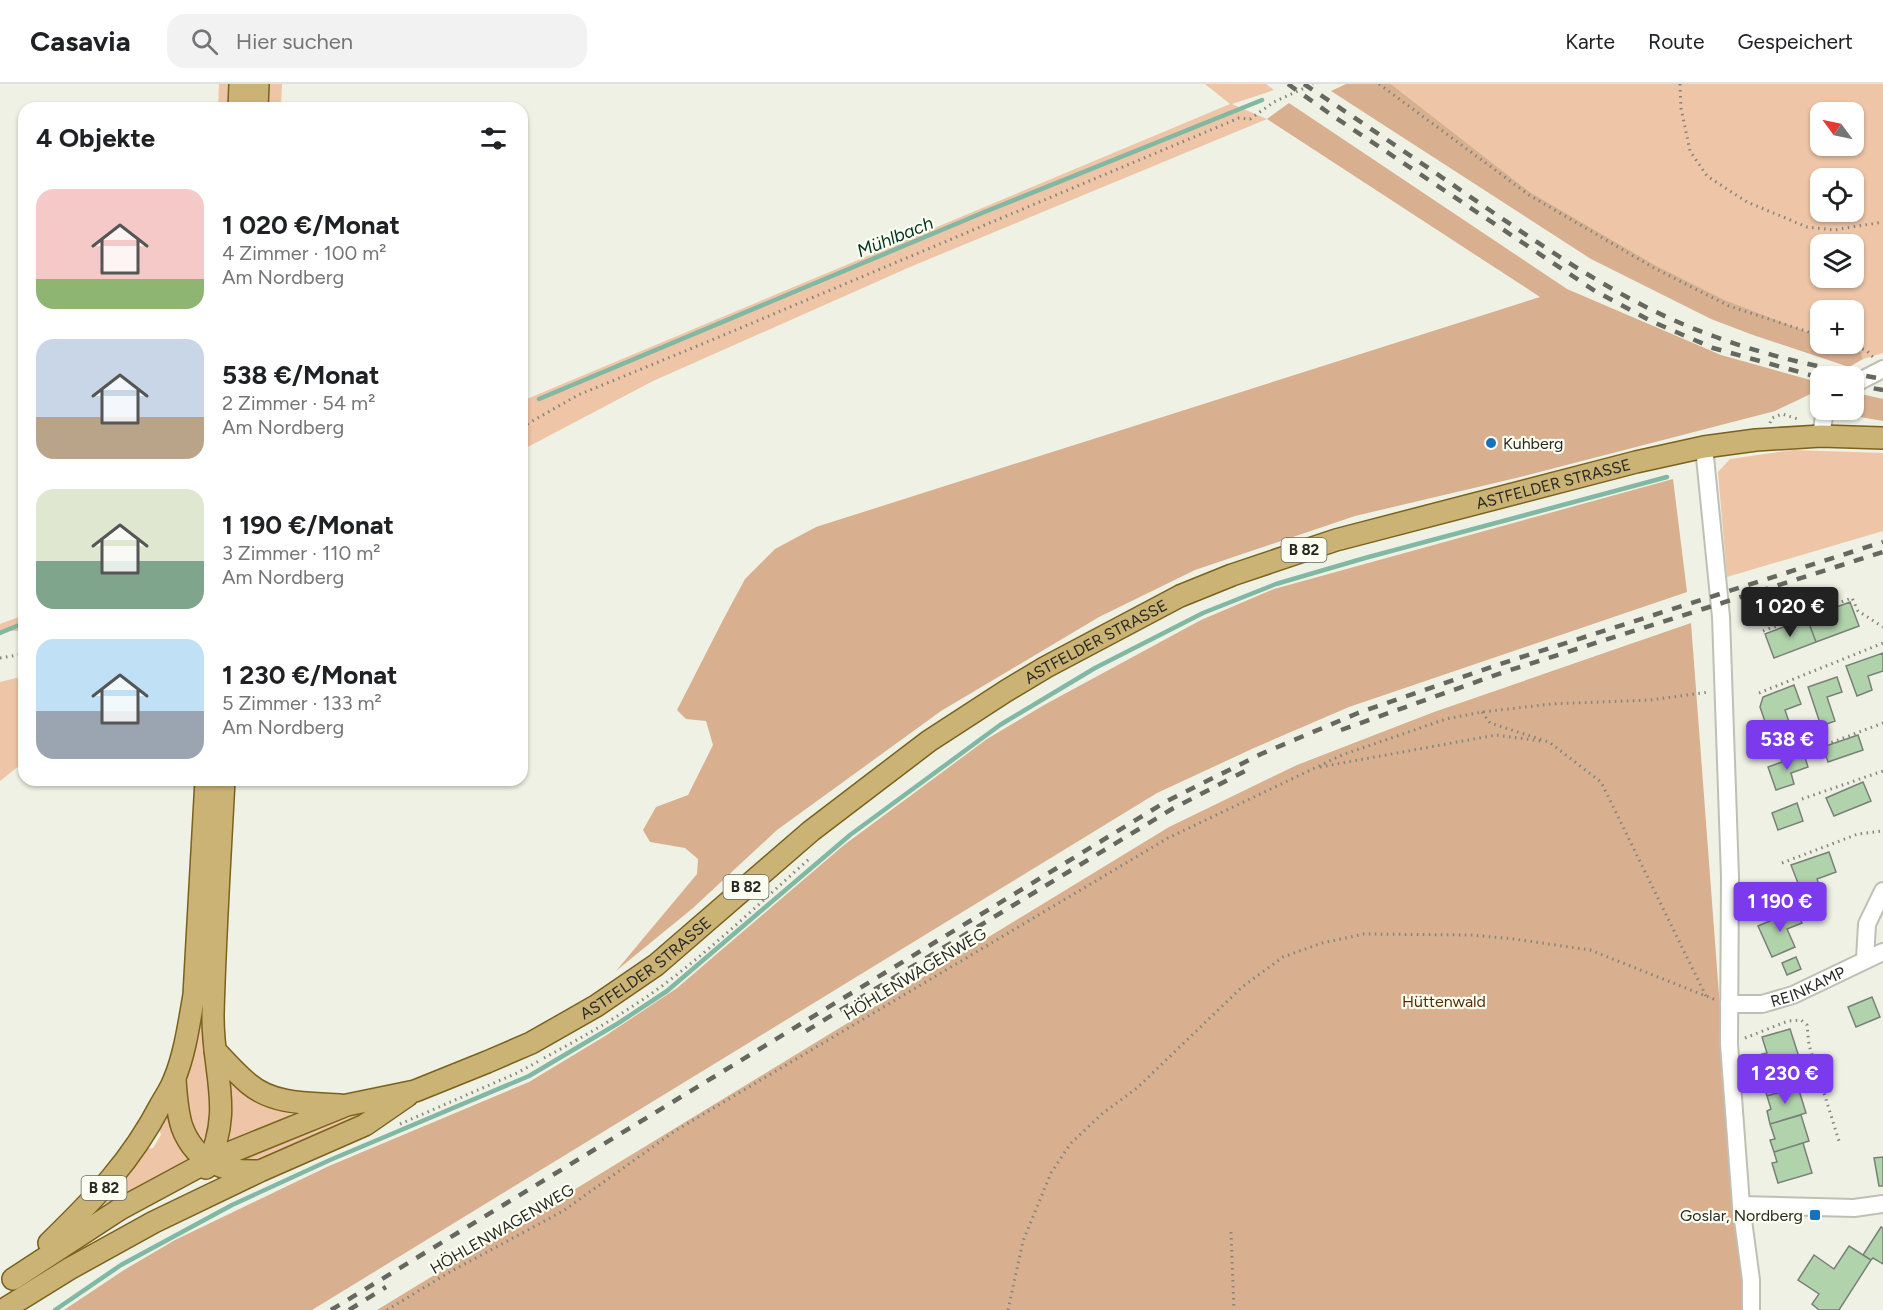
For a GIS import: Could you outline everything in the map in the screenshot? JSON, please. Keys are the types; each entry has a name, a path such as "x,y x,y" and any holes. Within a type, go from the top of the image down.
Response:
{"main road":[{"path":"239,102 240,84"},
{"path":"257,102 258,84"},
{"name":"ASTFELDER STRASSE","path":"415,1091 531,1043 622,989 684,942 820,824 929,741 1046,667 1180,596 1232,575 1336,540 1636,462 1704,447 1756,440 1821,436 1883,438"},
{"name":"B 82","path":"6,1285 99,1194 140,1142 175,1079 194,995 206,786"},
{"name":"B 82","path":"154,1222 174,1207 200,1179 209,1161 222,1115 222,1095 213,1024 224,786"},
{"name":"B 82","path":"215,1050 250,1085 271,1096 295,1102 347,1105"},
{"name":"B 82","path":"175,1079 182,1126 197,1151 209,1161 231,1170 260,1171"},
{"name":"B 82","path":"6,1285 120,1209 209,1161 347,1105 415,1091"},
{"name":"B 82","path":"3,1310 69,1269 154,1222 260,1171 365,1125 415,1091"}],"street":[{"path":"1864,377 1881,366"},
{"path":"1821,436 1823,420"},
{"path":"1704,447 1721,617 1730,877 1729,1044 1741,1205 1750,1280 1750,1310"},
{"path":"1865,959 1867,924 1883,891"},
{"name":"REINKAMP","path":"1729,1005 1762,1004 1793,995 1883,952"},
{"path":"1741,1205 1854,1208 1883,1204"},
{"path":"1738,1310 1750,1280"}],"path":[{"path":"528,424 578,395 1239,118 1250,119 1275,102 1313,84"},
{"path":"1379,84 1529,195 1654,268 1729,306 1810,332"},
{"path":"1680,84 1681,108 1690,152 1707,176 1748,202 1807,227 1834,230 1883,222"},
{"path":"1864,349 1881,366"},
{"path":"1763,631 1852,598 1858,610 1883,627"},
{"path":"1759,693 1883,643"},
{"path":"0,658 18,655"},
{"name":"HÖHLENWAGENWEG","path":"387,1310 448,1273 562,1211 675,1131 1158,844 1342,755 1436,723 1482,712 1551,704 1650,700 1724,690"},
{"path":"1008,1310 1023,1241 1051,1173 1071,1143 1103,1113 1137,1088 1242,987 1284,957 1322,943 1364,934 1472,935 1590,950 1707,996 1601,782 1549,742 1490,723 1482,712"},
{"path":"1809,751 1883,723"},
{"path":"1314,768 1496,735 1549,742"},
{"path":"1802,799 1883,771"},
{"path":"1782,863 1858,834 1883,831"},
{"path":"396,1125 517,1072 629,1009 695,959 816,852"},
{"path":"1729,1044 1788,1021 1801,1020 1807,1025 1809,1045 1839,1141"},
{"path":"1231,1232 1234,1310"}],"shaded area":[{"path":"219,84 234,84 232,102 218,102"},
{"path":"269,84 282,84 281,102 268,102"},
{"path":"1205,84 1266,84 1274,90 1232,104 1267,119 910,267 653,381 528,447 528,398 1230,104"},
{"path":"1391,84 1883,84 1883,353 1863,359 1860,354 1864,354 1864,300 1810,300 1810,333 1725,300 1655,265 1530,192"},
{"path":"1793,450 1883,453 1883,531 1727,577 1718,472 1730,459"},
{"path":"18,617 18,631 0,631 0,624"},
{"path":"18,678 18,767 0,781 0,682"},
{"path":"199,1026 202,1026 211,1102 210,1118 202,1142 185,1108 187,1076"},
{"path":"230,1077 290,1110 291,1115 228,1142 232,1111"},
{"path":"389,1102 391,1104 264,1157 245,1162 243,1158 329,1122"},
{"path":"166,1111 171,1112 191,1157 94,1210 143,1150 153,1148 161,1135 158,1124"}],"green space":[{"path":"1346,84 1391,84 1530,192 1655,265 1725,300 1810,333 1810,354 1711,319 1591,259 1331,91"},
{"path":"1289,103 1567,289 1721,355 1810,380 1810,394 1775,411 1516,478 1355,516 1195,570 1099,617 941,711 777,830 693,908 616,971 697,874 698,859 685,848 650,842 643,830 656,807 688,795 713,745 706,721 686,719 677,710 745,579 775,549 816,527 1540,297 1267,119"},
{"path":"1810,354 1861,354 1863,359 1851,366"},
{"path":"1864,395 1883,399 1883,421 1864,418"},
{"path":"1673,479 1687,592 1349,707 1157,793 312,1310 64,1310 124,1270 175,1240 329,1166 529,1082 605,1036 677,988 844,845 987,739 1044,705 1201,620 1274,589"},
{"name":"Hüttenwald","path":"1691,623 1736,1221 1751,1310 377,1310 1169,827 1297,765 1434,712"}],"building":[{"path":"1850,602 1859,626 1816,642 1807,618"},
{"path":"1807,618 1816,642 1774,658 1765,634"},
{"path":"1883,653 1883,671 1868,676 1872,690 1857,696 1846,666"},
{"path":"1837,677 1842,692 1827,697 1835,721 1821,726 1808,687"},
{"path":"1794,685 1801,704 1785,710 1791,728 1770,736 1760,707 1763,697"},
{"path":"1858,735 1863,750 1828,762 1823,747"},
{"path":"1804,754 1808,767 1791,773 1794,784 1776,790 1768,767"},
{"path":"1863,782 1871,801 1834,816 1826,798"},
{"path":"1797,803 1803,821 1778,830 1772,813"},
{"path":"1829,852 1836,872 1817,879 1821,890 1803,896 1791,865"},
{"path":"1796,910 1802,923 1787,929 1795,947 1772,957 1758,926"},
{"path":"1796,957 1801,969 1787,975 1782,963"},
{"path":"1872,997 1880,1017 1856,1027 1848,1007"},
{"path":"1790,1029 1799,1057 1766,1067 1762,1054 1767,1053 1762,1037"},
{"path":"1794,1059 1802,1085 1767,1096 1763,1082 1770,1080 1766,1067"},
{"path":"1798,1087 1806,1113 1770,1124 1767,1111 1771,1109 1767,1096"},
{"path":"1801,1115 1809,1141 1774,1152 1770,1140 1775,1139 1770,1124"},
{"path":"1803,1143 1812,1173 1778,1183 1772,1163 1777,1162 1774,1152"},
{"path":"1883,1157 1883,1186 1879,1186 1874,1158"},
{"path":"1881,1227 1883,1228 1883,1264 1863,1255"},
{"path":"1849,1246 1871,1260 1839,1310 1819,1310 1812,1304 1819,1294 1798,1280 1814,1255 1834,1269"}],"waterway":[{"name":"Mühlbach","path":"539,399 982,213 1262,100"},
{"path":"55,1310 121,1265 232,1205 330,1160 529,1076 617,1024 667,991 850,835 1000,725 1095,668 1203,613 1276,584 1667,477"},
{"name":"Mühlbach","path":"0,633 18,626"}],"railway":[{"path":"1288,84 1595,291 1651,321 1713,348 1810,375"},
{"path":"1304,84 1542,246 1655,312 1757,351 1820,367 1883,379"},
{"path":"1864,387 1883,390"},
{"path":"331,1310 1167,801 1261,754 1358,713 1500,664 1883,542"},
{"path":"1341,730 1504,672 1883,552"},
{"path":"806,1031 1172,809 1245,771"},
{"path":"349,1310 386,1287"}],"place":[{"name":"Kuhberg","path":"1491,443"},
{"name":"Goslar, Nordberg","path":"1815,1215"}]}
